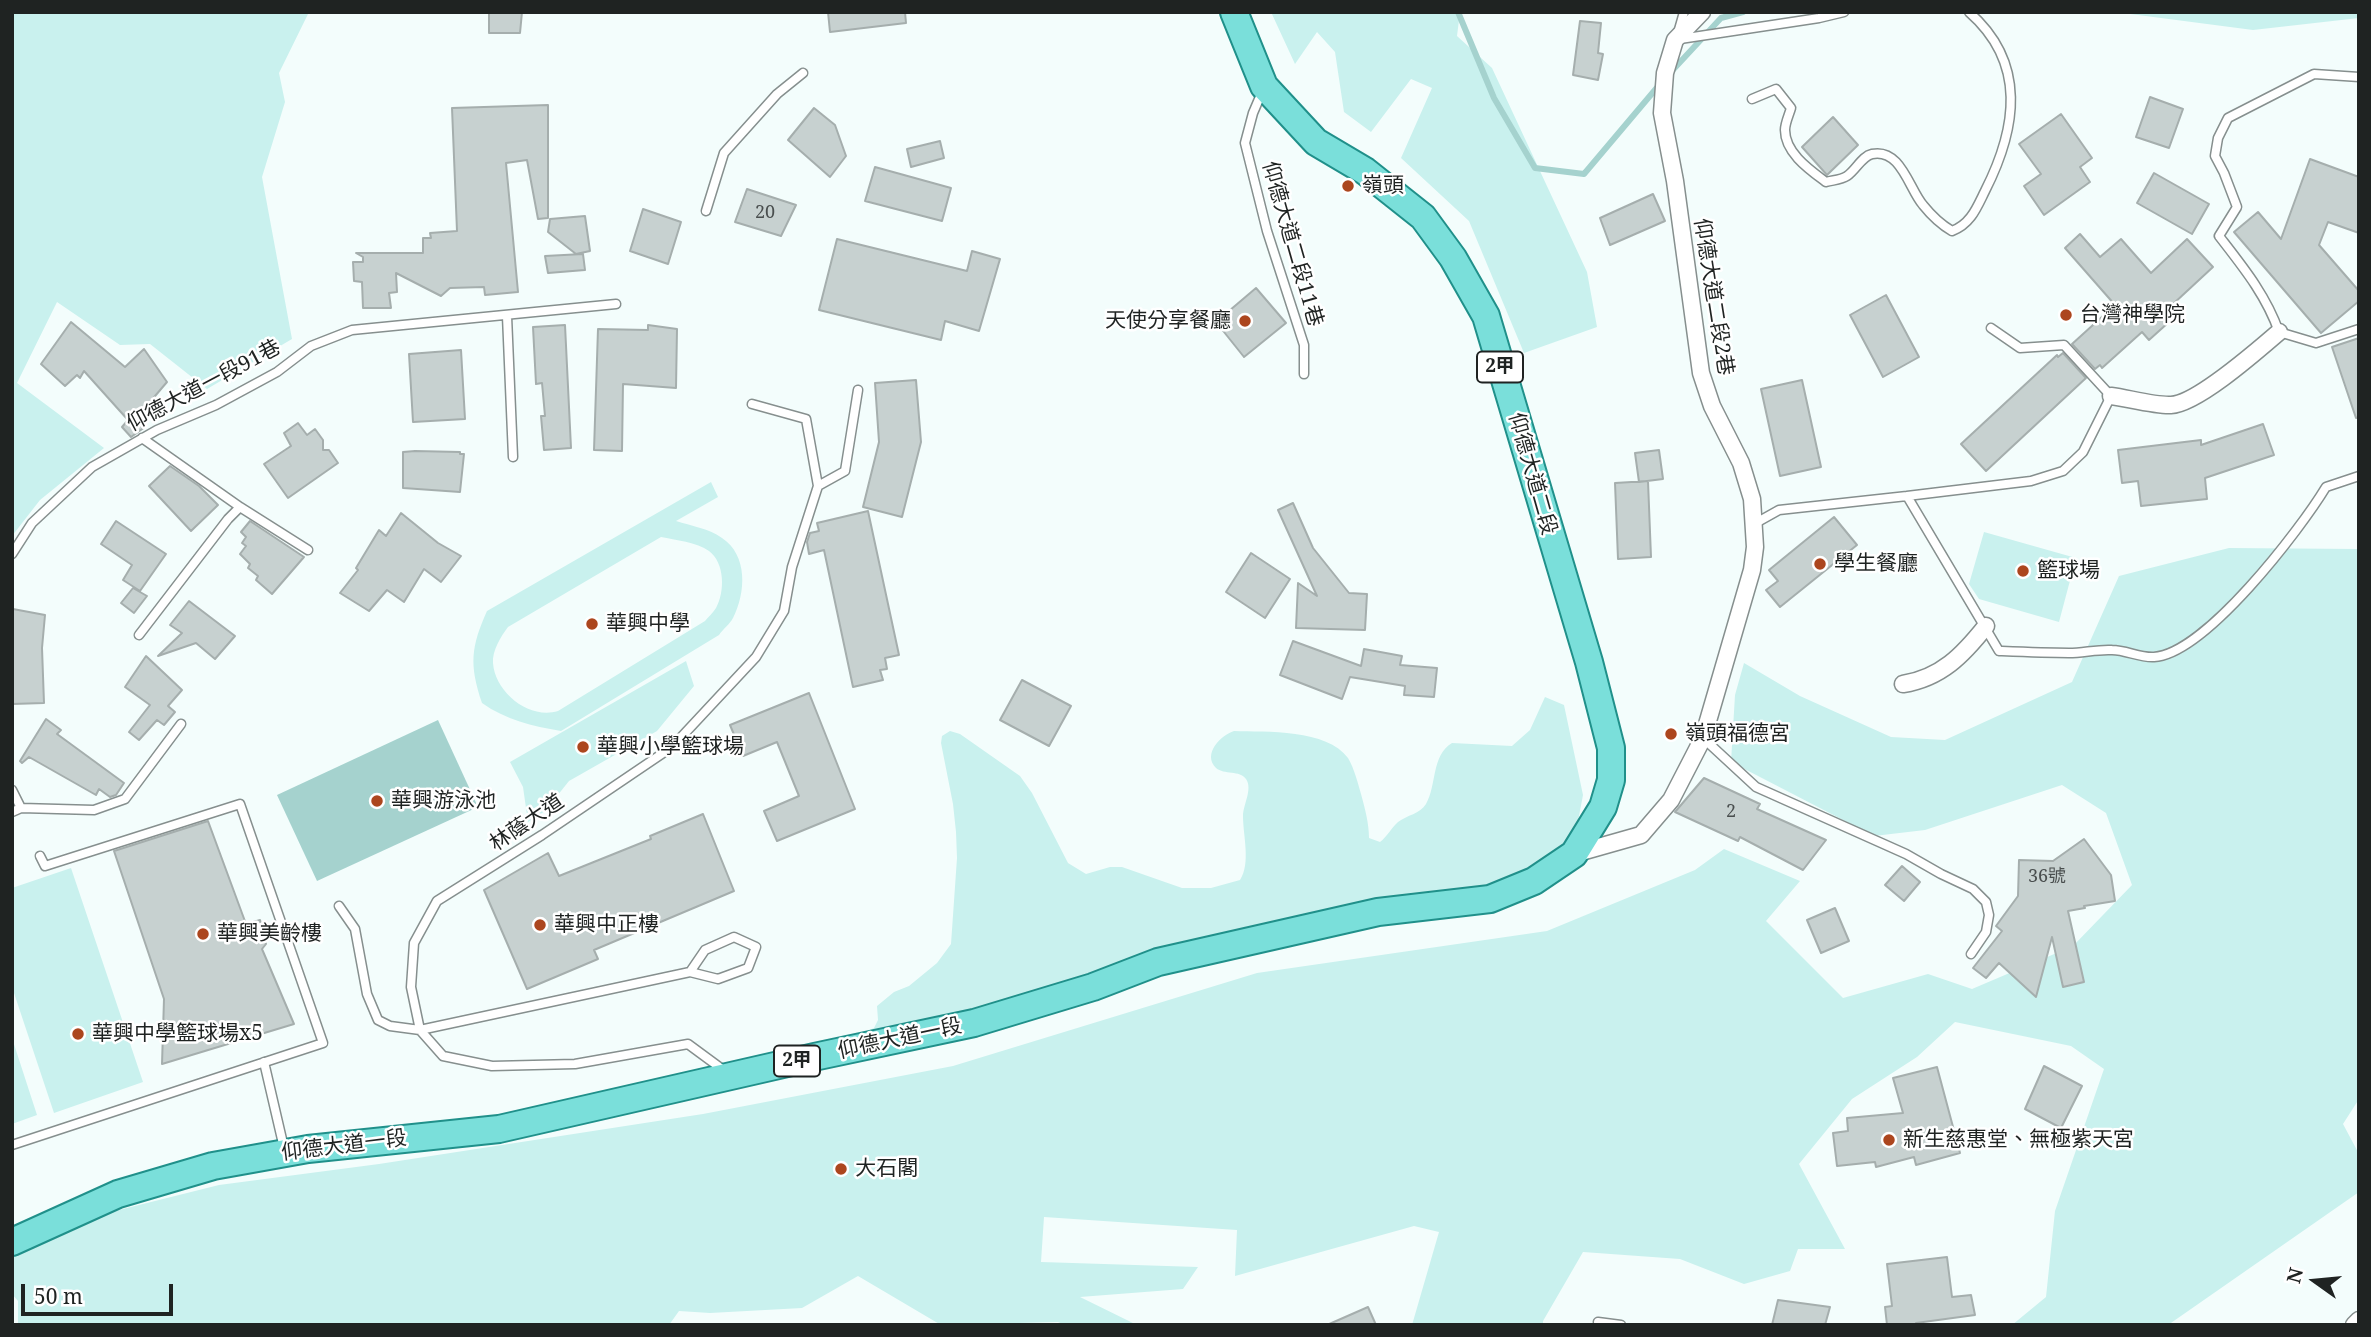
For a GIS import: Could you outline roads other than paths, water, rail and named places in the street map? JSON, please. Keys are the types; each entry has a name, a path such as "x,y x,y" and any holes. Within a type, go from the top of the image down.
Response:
{"main road":[{"name":"仰德大道二段","path":"1234,12 1265,86 1316,142 1365,170 1423,218 1452,258 1486,316 1589,662 1611,748 1611,780 1604,807 1574,854"},
{"name":"仰德大道一段","path":"12,1242 118,1194 213,1166 283,1153 499,1129 974,1023 1093,987 1158,962 1378,912 1490,899 1534,881 1574,854"}],"street":[{"path":"1675,40 1702,12"},
{"name":"仰德大道二段2巷","path":"1574,854 1640,835 1671,800 1703,738 1752,570 1755,547 1752,499 1741,463 1712,406 1701,373 1675,181 1662,113 1665,72 1675,40"},
{"path":"2111,396 2171,405 2186,401 2225,376 2279,332"},
{"path":"1903,684 1920,681 1961,657 1986,626"},
{"path":"2354,1325 2359,1320"}],"lane":[{"path":"1684,12 1675,40 1844,12"},
{"path":"1752,99 1776,89 1791,108 1785,130 1790,149 1826,182 1845,178 1866,156 1875,153 1888,156 1899,165 1920,203 1935,219 1952,230 1958,228 1968,222 1992,177 2011,123 2011,99 2003,53 1985,27 1969,12"},
{"path":"706,211 724,153 777,94 803,74"},
{"path":"2359,77 2315,74 2228,118 2218,138 2215,156 2237,207 2219,236 2259,289 2272,310 2279,332 2316,343 2359,329"},
{"name":"仰德大道二段11巷","path":"1265,86 1253,113 1245,143 1267,231 1304,345 1304,374"},
{"name":"仰德大道一段91巷","path":"12,554 32,523 92,467 142,438 216,405 277,372 311,346 352,330 616,304"},
{"path":"508,316 513,457"},
{"path":"1754,524 1779,510 2031,481 2063,471 2082,452 2111,396 2063,345 2020,348 1991,328"},
{"path":"818,486 845,471 858,390"},
{"name":"林蔭大道","path":"733,1077 688,1044 575,1064 492,1066 443,1056 421,1030 411,987 414,943 437,901 542,835 672,747 755,657 784,611 792,567 818,486 806,419 752,404"},
{"path":"142,438 240,507 308,550"},
{"path":"1907,496 1999,652 2072,653 2113,650 2154,657 2176,651 2189,643 2247,591 2310,514 2326,487 2359,476"},
{"path":"139,635 240,507"},
{"path":"12,811 21,808 94,810 125,799 181,724"},
{"path":"1703,738 1756,787 1906,854 1973,888 1986,902 1989,915 1986,932 1971,954"},
{"path":"12,790 21,808"},
{"path":"12,1145 323,1043 240,804 45,866 40,856"},
{"path":"339,906 355,929 367,994 378,1020 390,1026 421,1030 690,972 718,979 748,968 756,947 734,937 705,950 690,972"},
{"path":"264,1062 284,1144 283,1153"},
{"path":"1598,1322 1621,1325"}],"waterway":[{"path":"1458,12 1494,98 1535,168 1584,174 1660,84"},
{"path":"1670,73 1721,18 1743,12"}],"place":[{"name":"嶺頭","path":"1348,186"},
{"name":"台灣神學院","path":"2066,315"},
{"name":"天使分享餐廳","path":"1245,321"},
{"name":"學生餐廳","path":"1820,564"},
{"name":"籃球場","path":"2023,571"},
{"name":"華興中學","path":"592,624"},
{"name":"嶺頭福德宮","path":"1671,734"},
{"name":"華興小學籃球場","path":"583,747"},
{"name":"華興游泳池","path":"377,801"},
{"name":"華興中正樓","path":"540,925"},
{"name":"華興美齡樓","path":"203,934"},
{"name":"華興中學籃球場x5","path":"78,1034"},
{"name":"新生慈惠堂、無極紫天宮","path":"1889,1140"},
{"name":"大石閣","path":"841,1169"}]}
